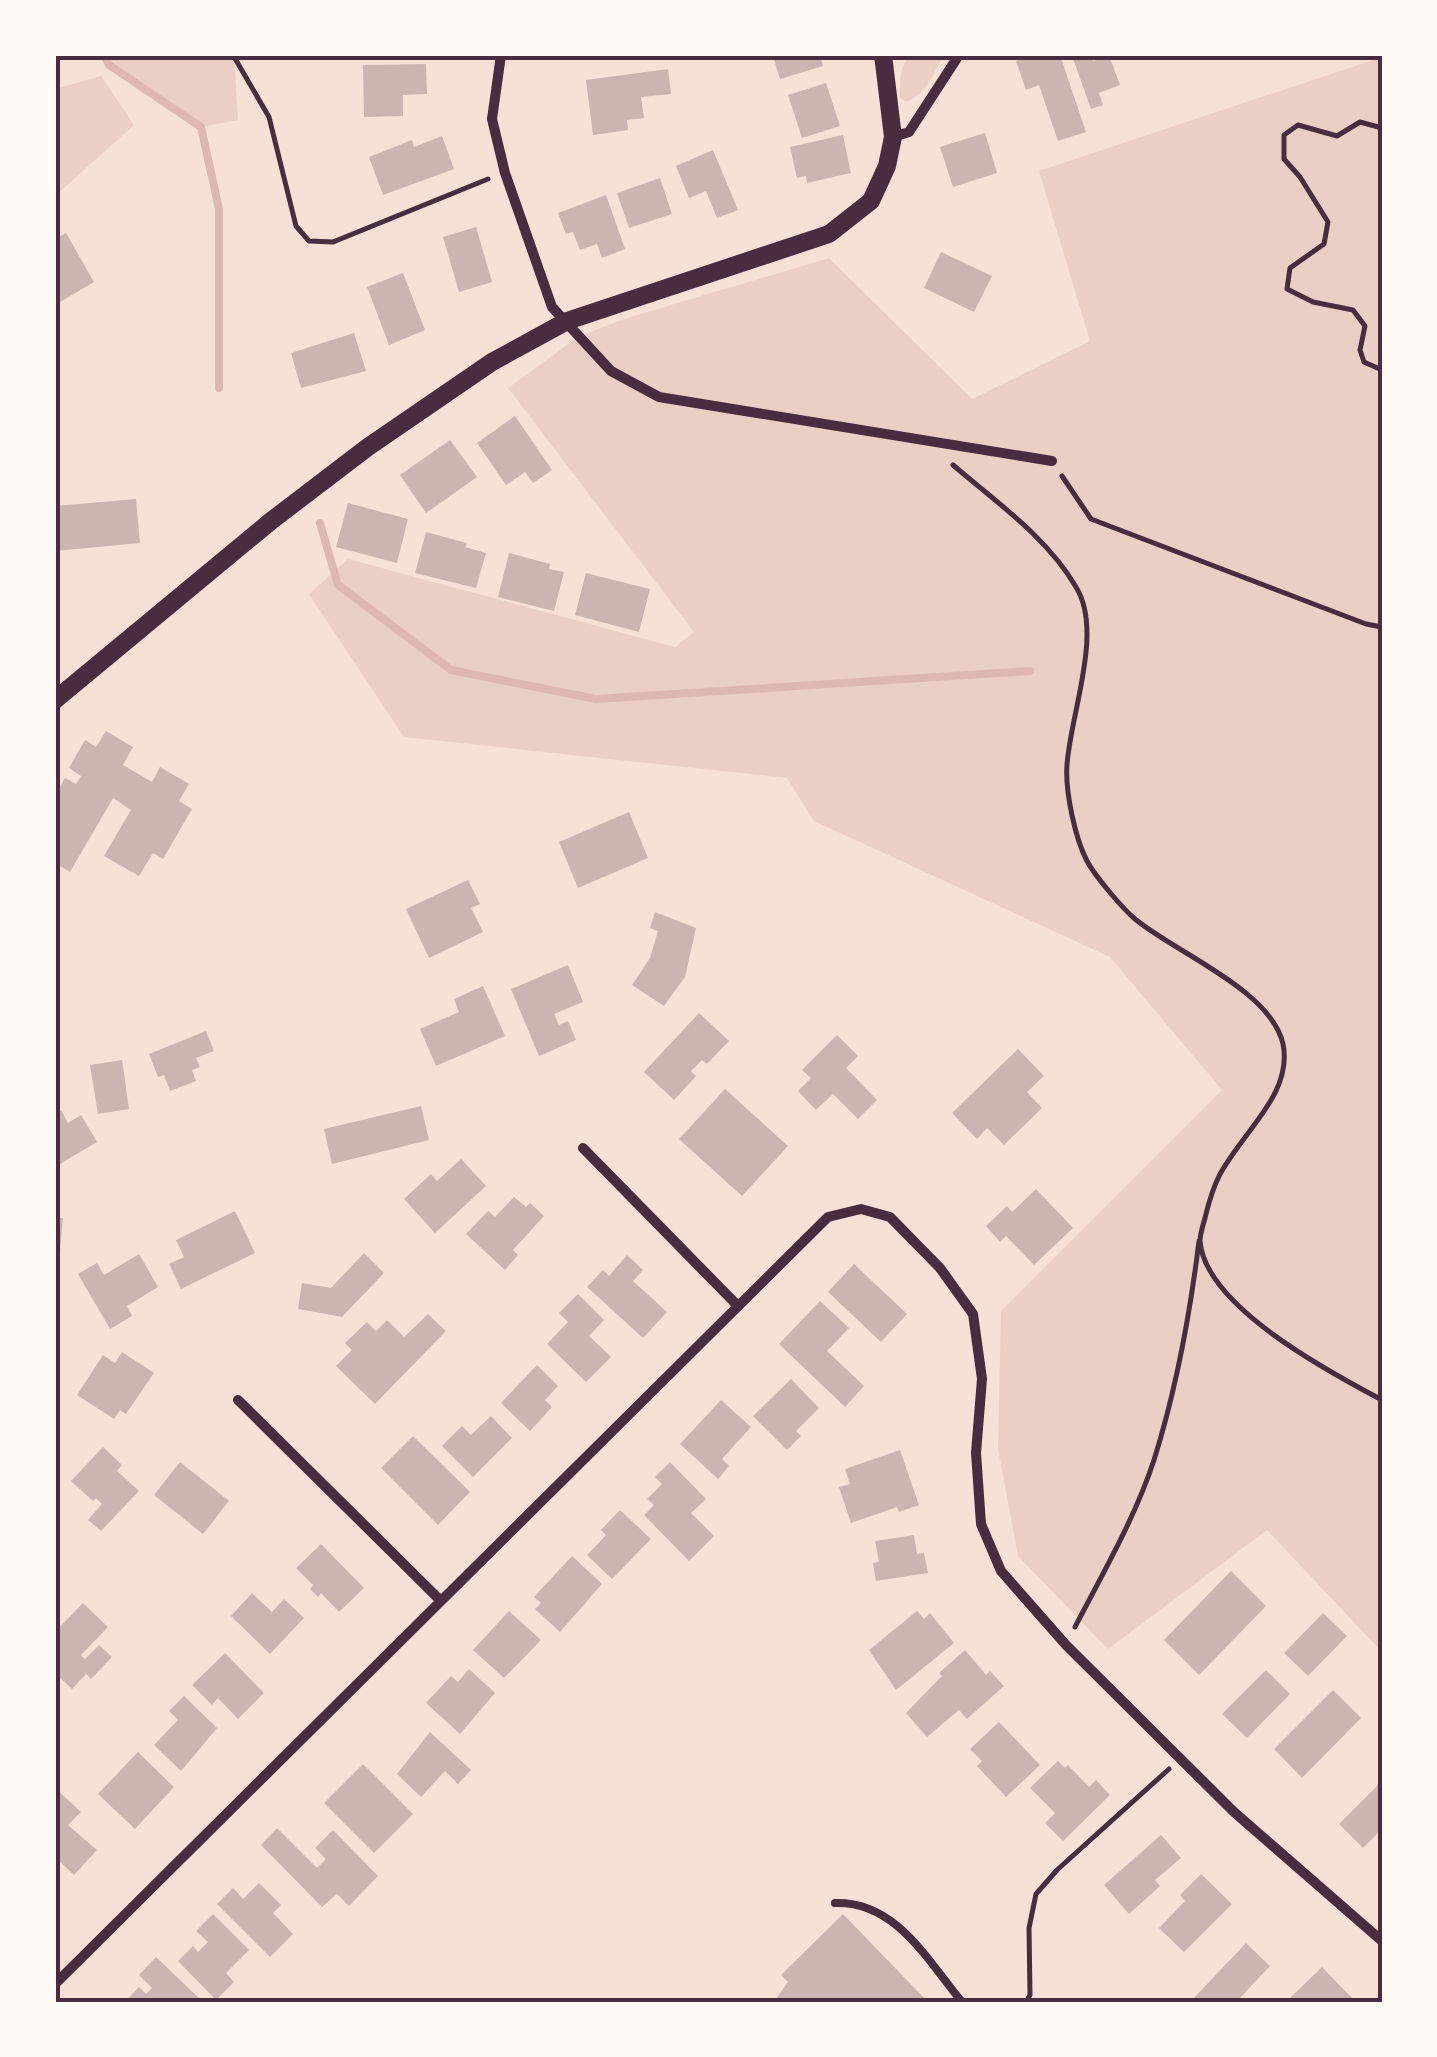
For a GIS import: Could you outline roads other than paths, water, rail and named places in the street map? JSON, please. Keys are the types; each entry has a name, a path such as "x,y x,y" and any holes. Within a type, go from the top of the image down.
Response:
{"street":[{"path":"502,55 492,119 505,173 552,308 612,371 659,397 1052,461"},
{"path":"55,700 198,579 368,447 492,362 567,321 829,234 871,201 888,166 893,137 883,55"},
{"path":"893,137 909,132 959,55"},
{"path":"583,1148 738,1306"},
{"path":"55,1984 828,1217 861,1208 890,1217 928,1255 973,1314 982,1379 976,1453 981,1524 1001,1571 1066,1644 1234,1812 1382,1941"},
{"path":"238,1400 440,1600"}],"lane":[{"path":"835,1903 852,1902 874,1908 897,1924 962,2002"}],"waterway":[{"path":"104,55 109,65 201,127 219,209 219,388"},
{"path":"320,523 338,585 451,670 596,699 1030,671"}]}
